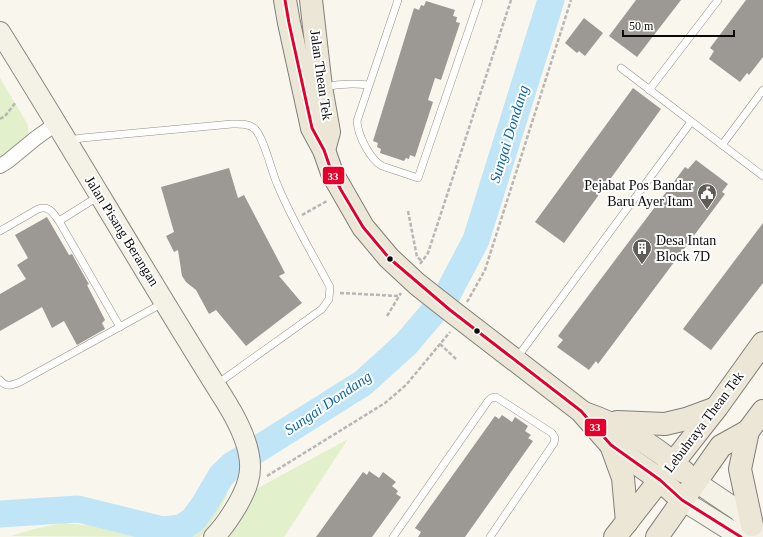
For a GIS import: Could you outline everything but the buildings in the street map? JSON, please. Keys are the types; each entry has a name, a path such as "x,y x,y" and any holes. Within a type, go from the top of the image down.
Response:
{"main road":[{"name":"Jalan Thean Tek","path":"285,0 288,23 312,128 324,150 332,173 363,227 389,258 417,274 450,321 515,361 581,412 611,445 660,480 682,500"},
{"name":"Jalan Thean Tek","path":"311,0 321,87 329,132 324,150"},
{"name":"Lebuhraya Thean Tek","path":"621,530 717,407 763,343"},
{"path":"608,421 665,424 686,419 717,407"},
{"name":"Lebuhraya Thean Tek","path":"657,537 721,446 748,431 763,411"},
{"name":"Jalan Thean Tek","path":"581,412 608,421 631,433 673,462 696,482"},
{"path":"748,431 740,469 751,533"},
{"path":"611,445 623,478 621,530"}],"street":[{"name":"Jalan Pisang Berangan","path":"0,32 242,430 249,463 248,481 244,492 228,519 214,537"},
{"path":"0,166 57,124"},
{"path":"696,482 739,511 751,533"},
{"path":"682,500 751,533"}],"lane":[{"path":"398,0 368,85 357,122 359,133 377,163 418,178 479,0"},
{"path":"650,90 718,0"},
{"path":"621,68 763,176"},
{"path":"321,87 333,85 368,85"},
{"path":"722,146 763,90"},
{"path":"515,361 691,122"},
{"path":"67,141 82,138 232,124 245,124 254,129 260,138 277,185 330,286 329,299 322,309 216,385"},
{"path":"59,221 99,196"},
{"path":"0,231 42,208 50,209 59,221 120,327"},
{"path":"0,380 6,385 10,386 20,382 108,335 165,302"},
{"path":"393,537 488,401 491,398 496,397 552,433 555,438 554,443 490,537"}],"path":[{"path":"387,316 399,296 417,274 428,253 511,0"},
{"path":"469,300 485,270 571,0"},
{"path":"0,119 5,116 16,102"},
{"path":"308,212 324,204"},
{"path":"408,211 417,257 417,274"},
{"path":"329,293 399,296"},
{"path":"263,478 385,403 406,385 440,344 450,321"},
{"path":"440,344 456,359"}],"green space":[{"path":"0,78 28,125 28,135 9,152 0,157"},
{"path":"348,439 284,537 223,537 250,497 258,488"},
{"path":"223,478 227,491 226,496 221,508 212,521 200,537 181,537 189,535 206,511"},
{"path":"62,523 93,526 126,535 163,537 11,536"}],"waterway":[{"name":"Sungai Dondang","path":"0,514 78,509 163,530 181,528 193,520 204,505 221,476 231,466 363,383 406,344 446,297 476,240 551,0"}],"transit line":[{"name":"33","path":"285,0 312,128 324,150 332,173 341,190 363,227 389,258 450,310 581,411 611,445 660,480 682,500 741,537"}],"place":[{"name":"Pejabat Pos Bandar Baru Ayer Itam","path":"707,210"},
{"name":"Desa Intan Block 7D","path":"642,265"}]}
